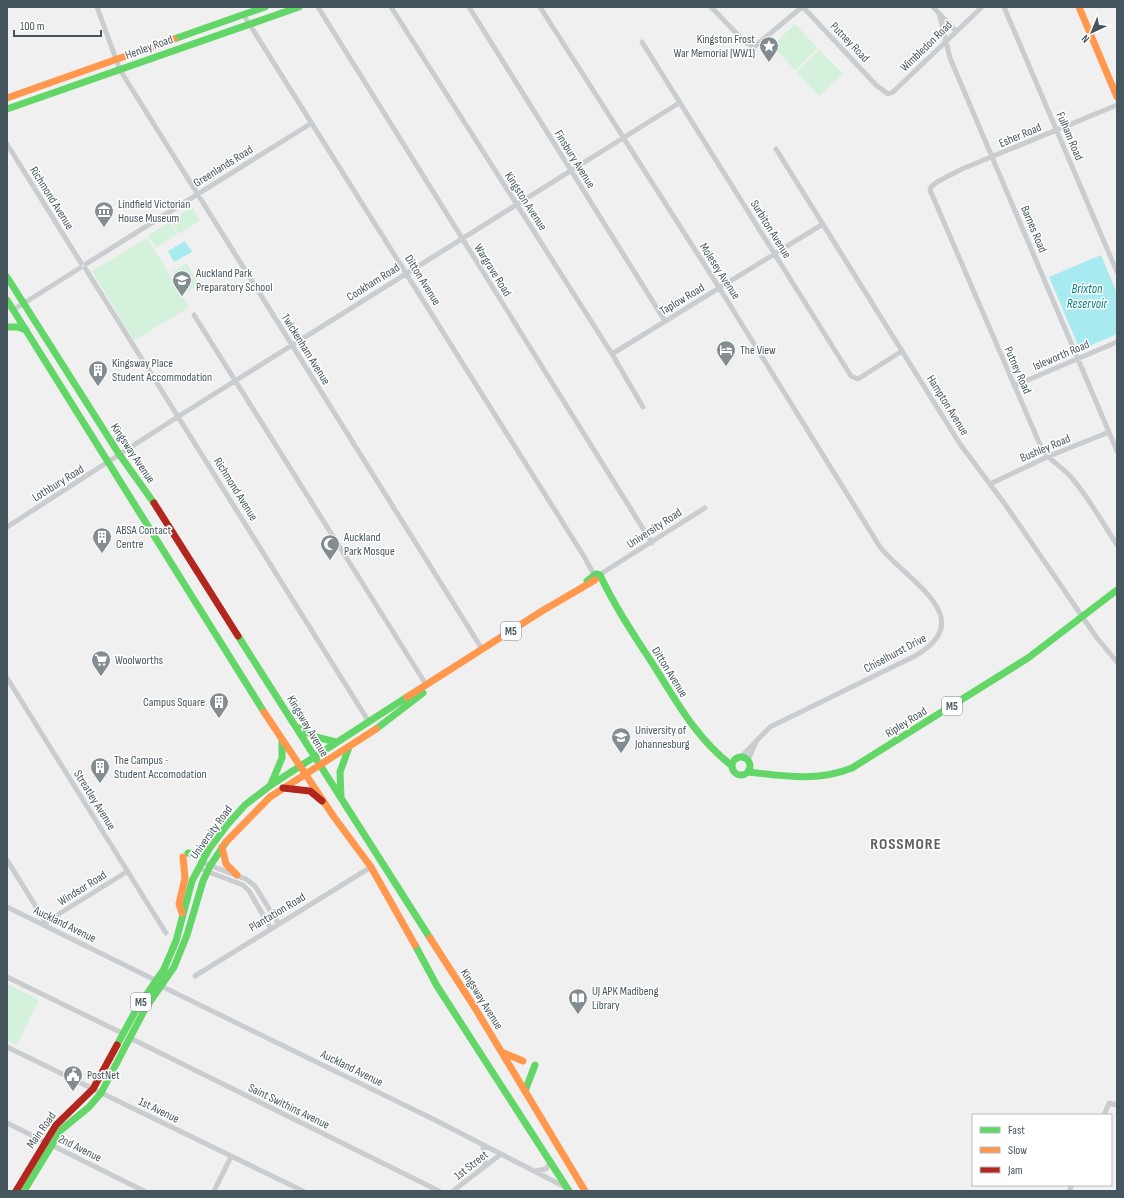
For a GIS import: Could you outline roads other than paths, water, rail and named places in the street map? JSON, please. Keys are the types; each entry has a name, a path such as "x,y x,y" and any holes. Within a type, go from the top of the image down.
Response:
{"main road":[{"name":"Henley Road","path":"7,98 264,7"},
{"name":"Henley Road","path":"7,109 249,23 299,7"},
{"path":"1079,7 1117,97"},
{"name":"Kingsway Avenue","path":"7,277 119,454 159,511 502,1052 585,1191"},
{"name":"Kingsway Avenue","path":"7,300 110,462 150,531 282,741 322,800 371,867 437,986 551,1161 568,1190"},
{"path":"7,327 18,327 27,330"},
{"name":"University Road","path":"159,983 172,952 192,881 209,849 241,809 271,785 313,756 427,686 482,649 597,577"},
{"name":"Ditton Avenue","path":"597,577 691,725 718,755 742,763"},
{"name":"Ripley Road","path":"742,763 770,775 805,778 839,773 852,768 1028,658 1117,590"},
{"name":"University Road","path":"101,1093 142,1000 159,983 180,952 196,900 208,869 222,847 247,819 282,788 402,712 446,673"},
{"path":"296,727 316,737 336,742"},
{"path":"271,785 282,758 282,741"},
{"path":"341,798 338,784 339,772 349,746"},
{"path":"282,788 310,791 322,800"},
{"path":"222,847 226,864 237,875"},
{"path":"182,914 179,904 185,878 185,855 198,853 209,849"},
{"name":"University Road","path":"93,1089 127,1036"},
{"path":"502,1052 523,1062"},
{"path":"524,1091 535,1065"},
{"name":"Main Road","path":"24,1191 61,1118 93,1089"},
{"name":"Main Road","path":"16,1191 48,1143 89,1107 101,1093"}],"street":[{"name":"Twickenham Avenue","path":"97,7 120,70 482,649"},
{"name":"Wargrave Road","path":"318,7 652,543"},
{"name":"Kingston Avenue","path":"391,7 612,354 643,407"},
{"name":"Finsbury Avenue","path":"469,7 665,321"},
{"name":"Molesey Avenue","path":"540,7 720,289 880,547"},
{"path":"711,7 751,47 757,46 802,7"},
{"name":"Putney Road","path":"802,7 883,91"},
{"path":"932,7 956,31"},
{"name":"Wimbledon Road","path":"883,91 888,94 893,92 982,7"},
{"name":"Fulham Road","path":"1004,7 1117,272"},
{"name":"Barnes Road","path":"939,13 950,58 1117,451"},
{"name":"Ditton Avenue","path":"243,14 310,124 406,273 597,577"},
{"name":"Surbiton Avenue","path":"642,42 852,378 858,379 902,351"},
{"name":"Cookham Road","path":"119,454 293,346 406,273 463,240 516,205 680,103"},
{"name":"Esher Road","path":"932,185 962,169 993,158 1117,105"},
{"name":"Greenlands Road","path":"13,310 310,124"},
{"name":"Richmond Avenue","path":"7,144 179,416 368,722"},
{"name":"Hampton Avenue","path":"776,149 960,444 990,484 1082,616 1117,662"},
{"name":"Putney Road","path":"932,185 930,188 931,194 1014,386 1047,457 1072,479 1117,545"},
{"name":"Taplow Road","path":"612,354 720,289 823,224"},
{"path":"194,316 427,686"},
{"name":"Isleworth Road","path":"1014,386 1117,342"},
{"name":"Bushley Road","path":"990,484 1047,457 1109,432"},
{"name":"Lothbury Road","path":"7,527 110,462 119,454"},
{"name":"University Road","path":"597,577 705,508"},
{"name":"Chiselhurst Drive","path":"742,763 757,739 770,727 915,656 931,646 937,640 941,630 942,619 937,604 888,558 880,547"},
{"name":"Streatley Avenue","path":"7,678 166,933"},
{"path":"7,860 46,924"},
{"path":"200,865 243,885 249,891 270,927"},
{"name":"Plantation Road","path":"195,976 270,927 371,867"},
{"path":"208,869 237,875 246,879 255,886 278,923"},
{"name":"Windsor Road","path":"46,924 128,871"},
{"name":"Auckland Avenue","path":"7,907 46,924 159,983 483,1146 534,1170 568,1190"},
{"name":"Saint Swithins Avenue","path":"7,977 439,1191"},
{"name":"1st Avenue","path":"7,1047 303,1191"},
{"path":"1104,1114 1109,1103 1117,1105"},
{"name":"2nd Avenue","path":"7,1123 144,1191"},
{"path":"483,1146 485,1166"},
{"name":"1st Street","path":"453,1191 501,1154"},
{"path":"214,1191 231,1157"},
{"path":"534,1170 546,1169 551,1161"}],"water":[{"path":"185,241 192,252 174,262 168,251"},
{"name":"Brixton Reservoir","path":"1101,255 1117,293 1117,334 1080,350 1049,277"}],"place":[{"name":"Kingston Frost War Memorial (WW1)","path":"769,63"},
{"name":"Lindfield Victorian House Museum","path":"104,228"},
{"name":"Auckland Park Preparatory School","path":"182,297"},
{"name":"The View","path":"726,367"},
{"name":"Kingsway Place Student Accommodation","path":"98,387"},
{"name":"ABSA Contact Centre","path":"102,554"},
{"name":"Auckland Park Mosque","path":"330,561"},
{"name":"Woolworths","path":"101,677"},
{"name":"Campus Square","path":"219,719"},
{"name":"University of Johannesburg","path":"621,754"},
{"name":"The Campus - Student Accomodation","path":"100,784"},
{"name":"UJ APK Madibeng Library","path":"578,1015"},
{"name":"PostNet","path":"73,1092"}],"district":[{"name":"ROSSMORE","path":"906,843"}]}
